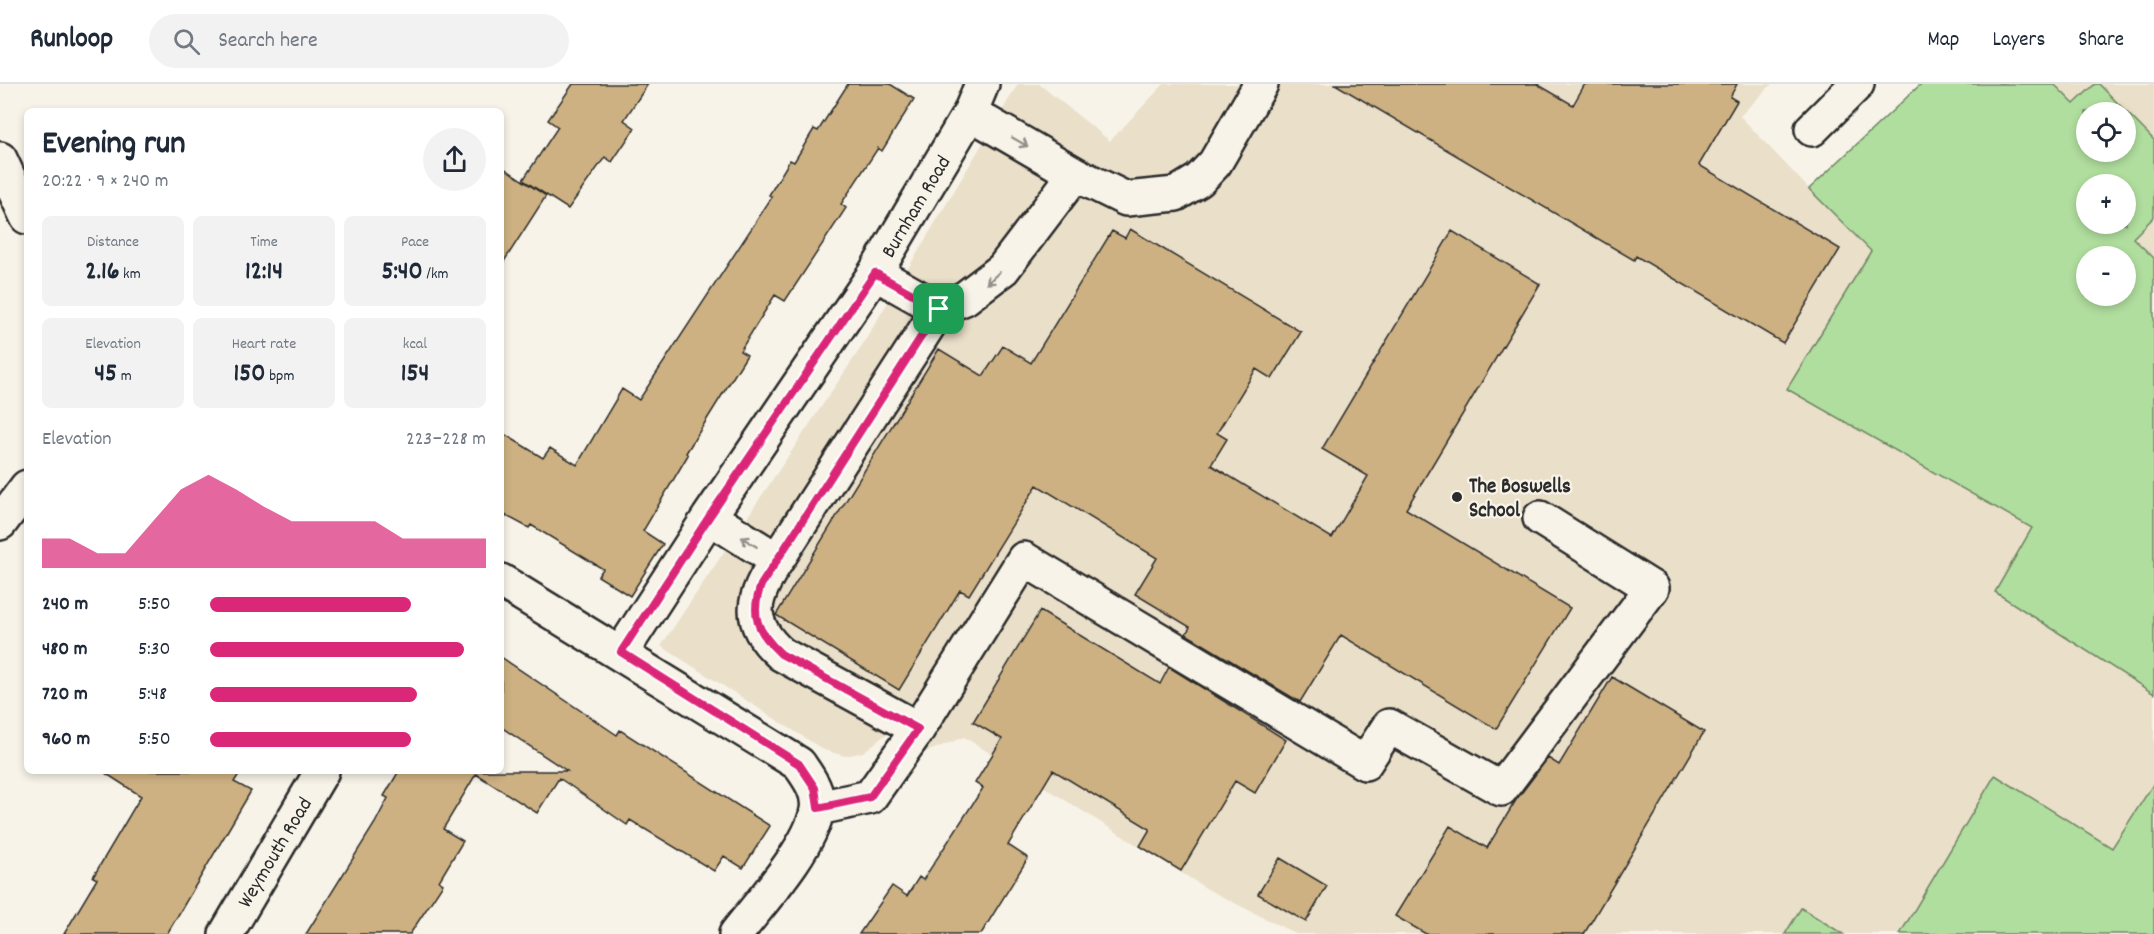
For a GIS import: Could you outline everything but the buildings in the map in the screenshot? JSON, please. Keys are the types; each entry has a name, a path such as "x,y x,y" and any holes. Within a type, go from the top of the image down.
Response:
{"street":[{"path":"976,98 1075,174 1126,199 1176,194 1199,180 1215,163 1261,84"},
{"path":"1812,129 1857,84"},
{"name":"Burnham Road","path":"621,652 709,517 875,273 976,98"},
{"path":"0,159 24,211"},
{"path":"918,729 781,654 767,642 759,627 754,604 761,585 939,309 966,298 1003,269 1075,174"},
{"path":"875,273 939,309"},
{"path":"0,523 24,491"},
{"path":"709,517 777,560"},
{"path":"818,808 870,797 918,729 1024,559 1365,763 1389,726 1501,789 1652,588 1540,518"},
{"path":"504,583 621,652 799,764 815,788 818,808 809,834 736,934"},
{"name":"Weymouth Road","path":"226,934 320,774"}],"shaded area":[{"name":"The Boswells School","path":"1018,84 1039,84 1110,141 1164,84 1772,84 1740,116 1809,189 1921,84 2154,84 2154,934 1296,934 1209,890 964,737 921,754 888,733 863,752 845,756 824,750 661,646 860,349"}],"green space":[{"path":"1921,84 2054,84 2074,104 2076,102 2076,162 2136,162 2136,122 2154,140 2154,217 2133,238 2154,258 2154,694 1995,592 2032,528 1787,389 1871,251 1809,189"},
{"path":"2095,84 2099,84 2117,102 2076,102"},
{"path":"1995,775 2112,848 2154,783 2154,934 1900,934"},
{"path":"1801,908 1843,934 1785,934"}],"place":[{"name":"The Boswells School","path":"1457,497"}],"route":[{"path":"875,273 939,309 761,585 754,604 759,627 767,642 781,654 918,729 870,797 818,808 815,788 799,764 621,652 709,517 875,273"}]}
